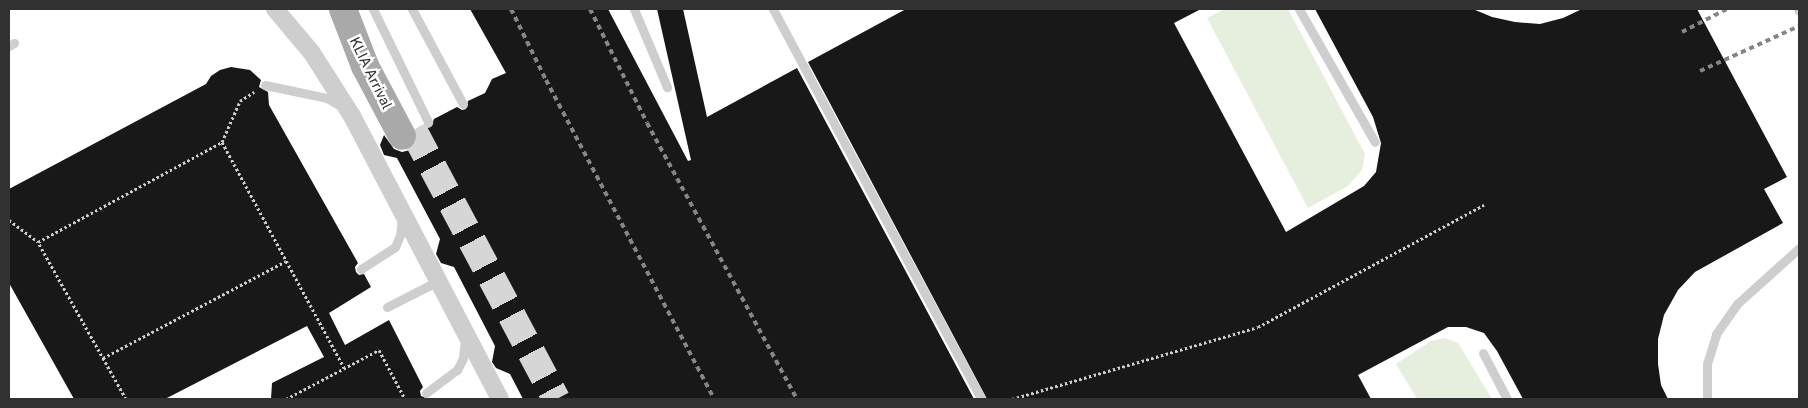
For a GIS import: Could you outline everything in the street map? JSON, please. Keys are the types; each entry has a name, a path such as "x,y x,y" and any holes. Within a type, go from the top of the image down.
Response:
{"main road":[{"name":"KLIA Arrival","path":"346,17 365,66 408,130"}],"street":[{"path":"274,9 312,53 352,116 500,399"}],"lane":[{"path":"373,9 408,130"},
{"path":"412,9 463,104"},
{"path":"634,9 667,88"},
{"path":"773,9 981,399"},
{"path":"1299,9 1375,142"},
{"path":"265,85 327,98 352,116"},
{"path":"361,269 395,246 402,223 401,209"},
{"path":"1707,399 1707,364 1716,334 1738,303 1799,248"},
{"path":"387,307 438,281"},
{"path":"426,393 457,370 463,358 464,331"},
{"path":"1483,353 1507,399"}],"path":[{"path":"38,242 222,142 240,101 265,85"},
{"path":"222,142 344,368"},
{"path":"1012,399 1258,327 1484,205"},
{"path":"9,220 38,242 126,399"},
{"path":"103,358 286,261"},
{"path":"286,399 379,350 405,399"}],"green space":[{"path":"1225,9 1288,9 1365,154 1362,170 1348,186 1308,208 1207,18"},
{"path":"1445,338 1458,343 1492,399 1417,399 1396,364 1431,341"}],"building":[{"path":"470,9 608,9 688,161 691,160 657,9 683,9 707,117 797,68 974,399 523,399 510,374 496,368 492,362 495,346 454,267 441,263 436,254 440,239 397,158 384,155 380,145 384,135 394,149 402,152 410,150 418,137 416,129 423,125 427,128 431,127 434,119 457,107 462,110 466,109 468,101 485,93 492,79 506,73"},
{"path":"906,9 1201,9 1174,23 1286,232 1364,186 1376,172 1381,143 1373,117 1315,9 1473,9 1492,17 1515,22 1540,24 1563,18 1582,9 1697,9 1787,177 1764,189 1783,223 1695,272 1678,290 1664,315 1658,339 1658,364 1661,385 1668,399 1523,399 1497,351 1484,333 1466,327 1448,327 1358,375 1371,399 987,399 808,62"},
{"path":"231,67 250,70 261,80 259,87 268,92 269,105 358,263 355,267 356,272 359,275 364,274 371,287 329,313 345,345 389,320 423,387 420,391 421,396 429,399 271,399 272,383 324,357 307,326 165,399 74,399 9,283 9,189 206,84 211,76 220,70"}],"tunnel":[{"path":"413,130 556,399"}],"railway":[{"path":"511,9 546,80 714,399"},
{"path":"590,9 647,123 797,399"},
{"path":"1682,32 1727,9"},
{"path":"1700,71 1799,26"}]}
